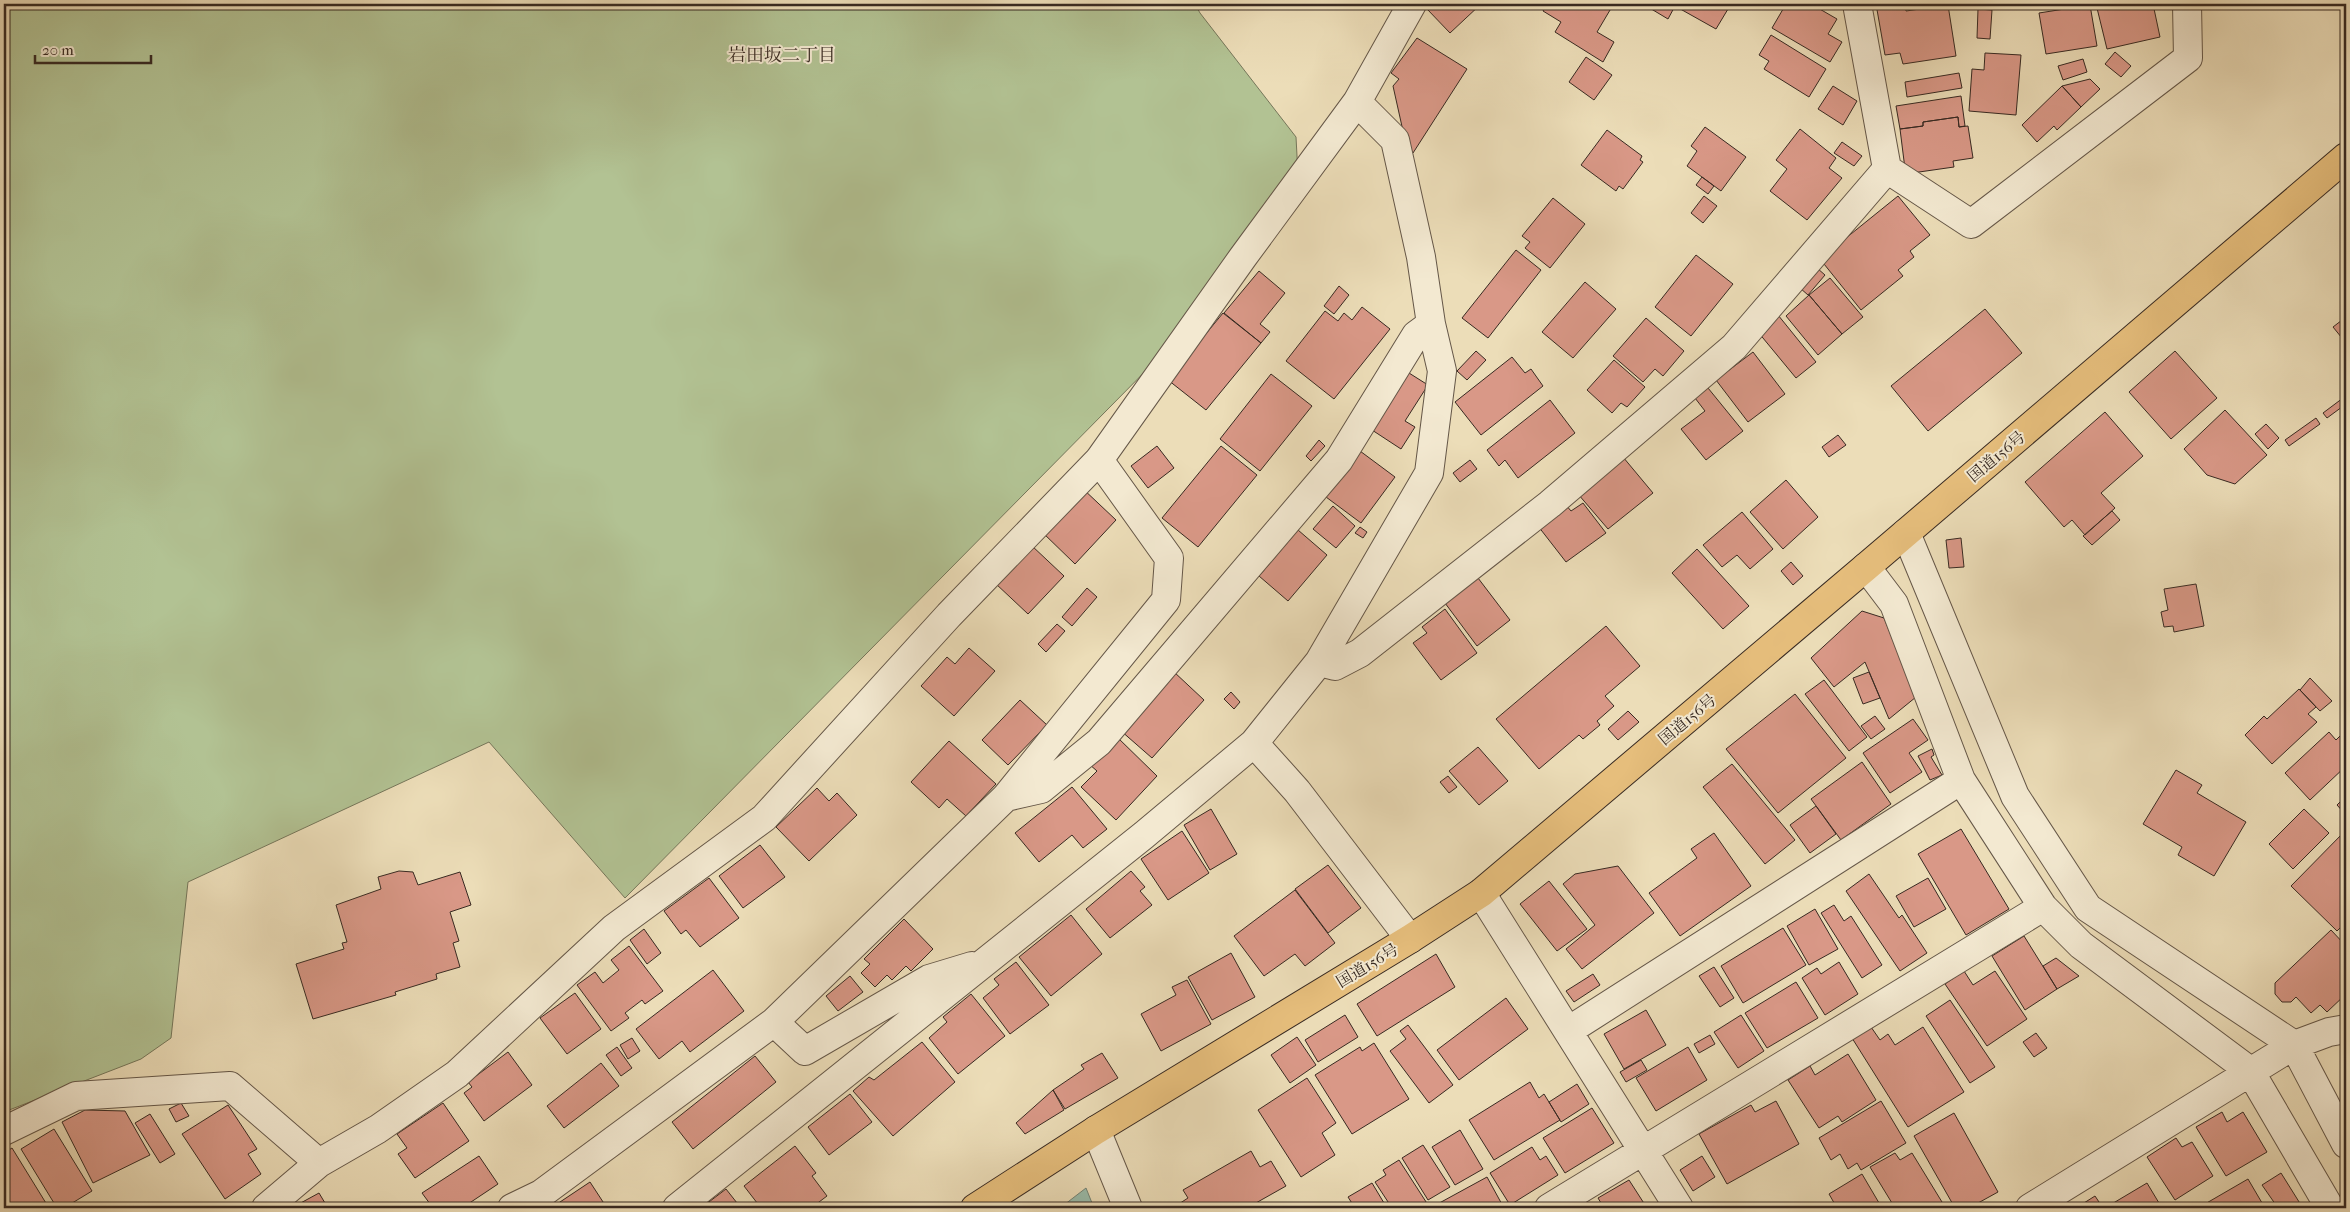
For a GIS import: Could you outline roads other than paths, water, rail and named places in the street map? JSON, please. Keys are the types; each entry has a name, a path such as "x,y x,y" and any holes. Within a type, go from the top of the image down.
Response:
{"highway":[{"name":"国道156号","path":"975,1208 1096,1130 1410,939 1481,892 1866,568 2346,157"}],"street":[{"path":"266,1208 319,1164 378,1129 457,1074 614,928 764,818 949,614 1099,460 1243,256 1357,102 1412,4"},
{"path":"1857,4 1887,169 1971,224 2188,58 2187,4"},
{"path":"677,1208 1144,835 1254,743 1319,662 1429,473 1442,371 1431,324 1421,256 1395,140 1357,102"},
{"path":"1319,662 1335,666 1360,653 1550,504 1734,347 1887,169"},
{"path":"1006,797 1041,789 1099,742 1340,460 1416,335 1431,324"},
{"path":"512,1208 541,1194 774,1022 1006,797 1166,600 1169,558 1099,460"},
{"path":"1906,533 2015,796 2088,908 2294,1045 2346,1144"},
{"path":"1866,568 1894,604 1961,780 2043,907 2081,946 2250,1071 2330,1208"},
{"path":"1254,743 1297,791 1410,939"},
{"path":"1568,1031 1961,780"},
{"path":"1481,892 1679,1208"},
{"path":"1549,1208 2043,907"},
{"path":"774,1022 805,1051 929,979 986,962"},
{"path":"2030,1208 2294,1045 2329,1032 2346,1029"},
{"path":"4,1131 76,1096 230,1086 319,1164"},
{"path":"1096,1130 1128,1208"}],"district":[{"name":"岩田坂二丁目","path":"782,55"}]}
